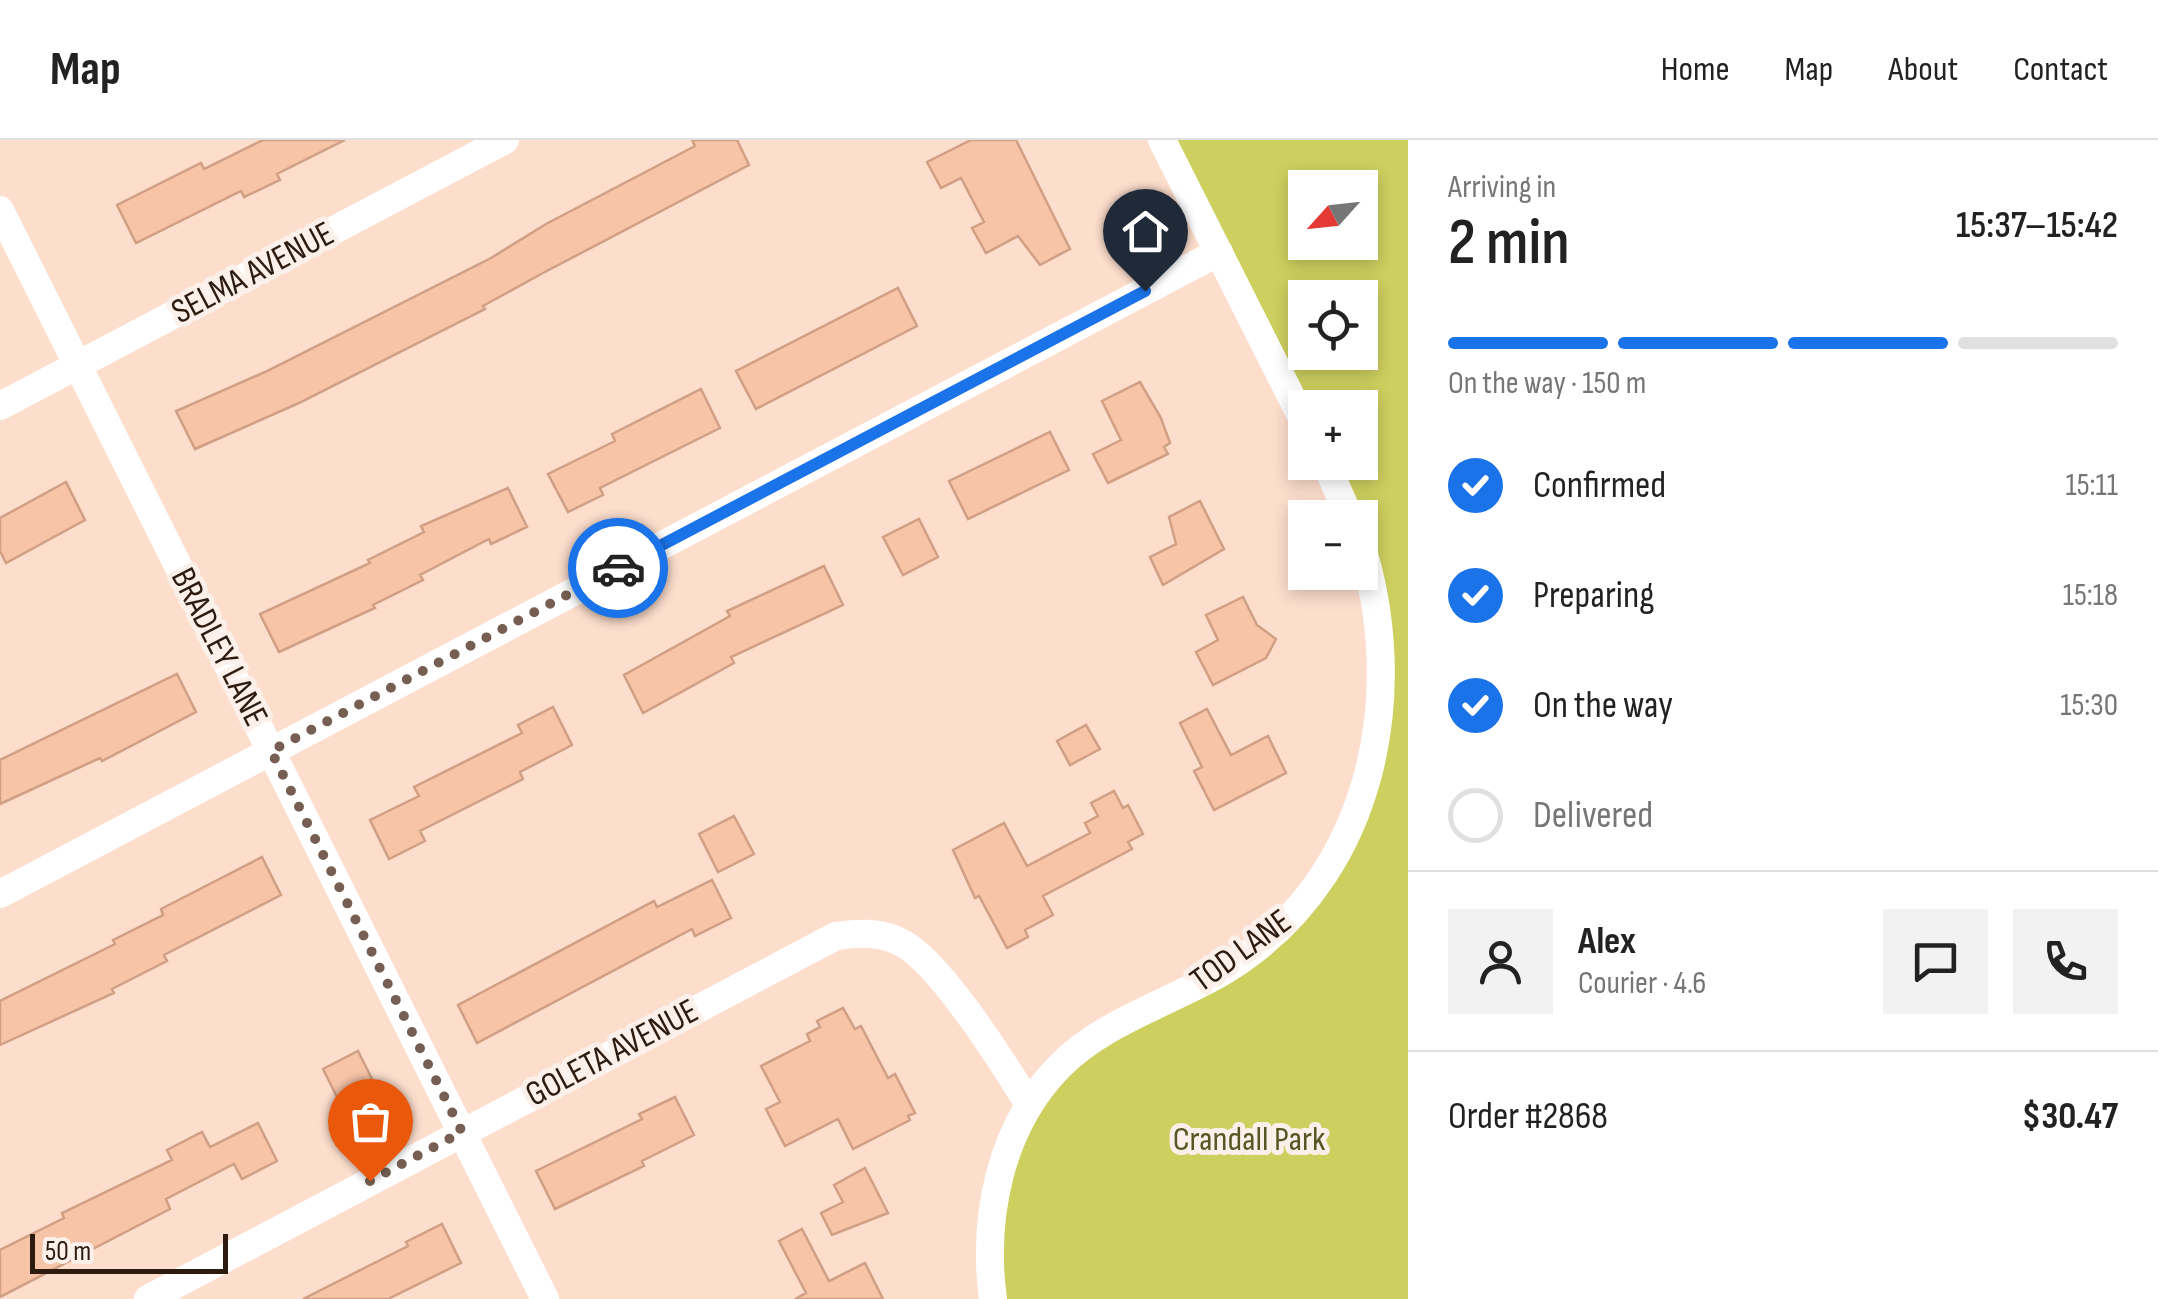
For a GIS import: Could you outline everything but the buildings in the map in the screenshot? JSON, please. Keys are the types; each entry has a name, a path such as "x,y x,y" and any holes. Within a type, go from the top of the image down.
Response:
{"street":[{"name":"SELMA AVENUE","path":"0,406 505,140"},
{"path":"1162,140 1288,390"},
{"name":"BRADLEY LANE","path":"0,210 545,1299"},
{"path":"0,894 1219,252"},
{"name":"TOD LANE","path":"993,1299 988,1261 990,1215 1001,1172 1028,1103 1073,1055 1242,960 1278,932 1329,874 1364,808 1382,742 1388,701 1382,612 1375,590"},
{"name":"GOLETA AVENUE","path":"148,1299 816,945 866,932 904,943 921,956 1028,1103"}],"green space":[{"name":"Crandall Park","path":"1162,140 1408,140 1408,1299 993,1299 991,1215 1061,1064 1278,932 1382,742 1367,590 1378,590 1378,500 1349,500 1336,480 1378,480 1378,390 1295,390"}],"way so far":[{"path":"370,1181 462,1132 271,751 618,568"}],"route":[{"path":"618,568 1145,291"}]}
